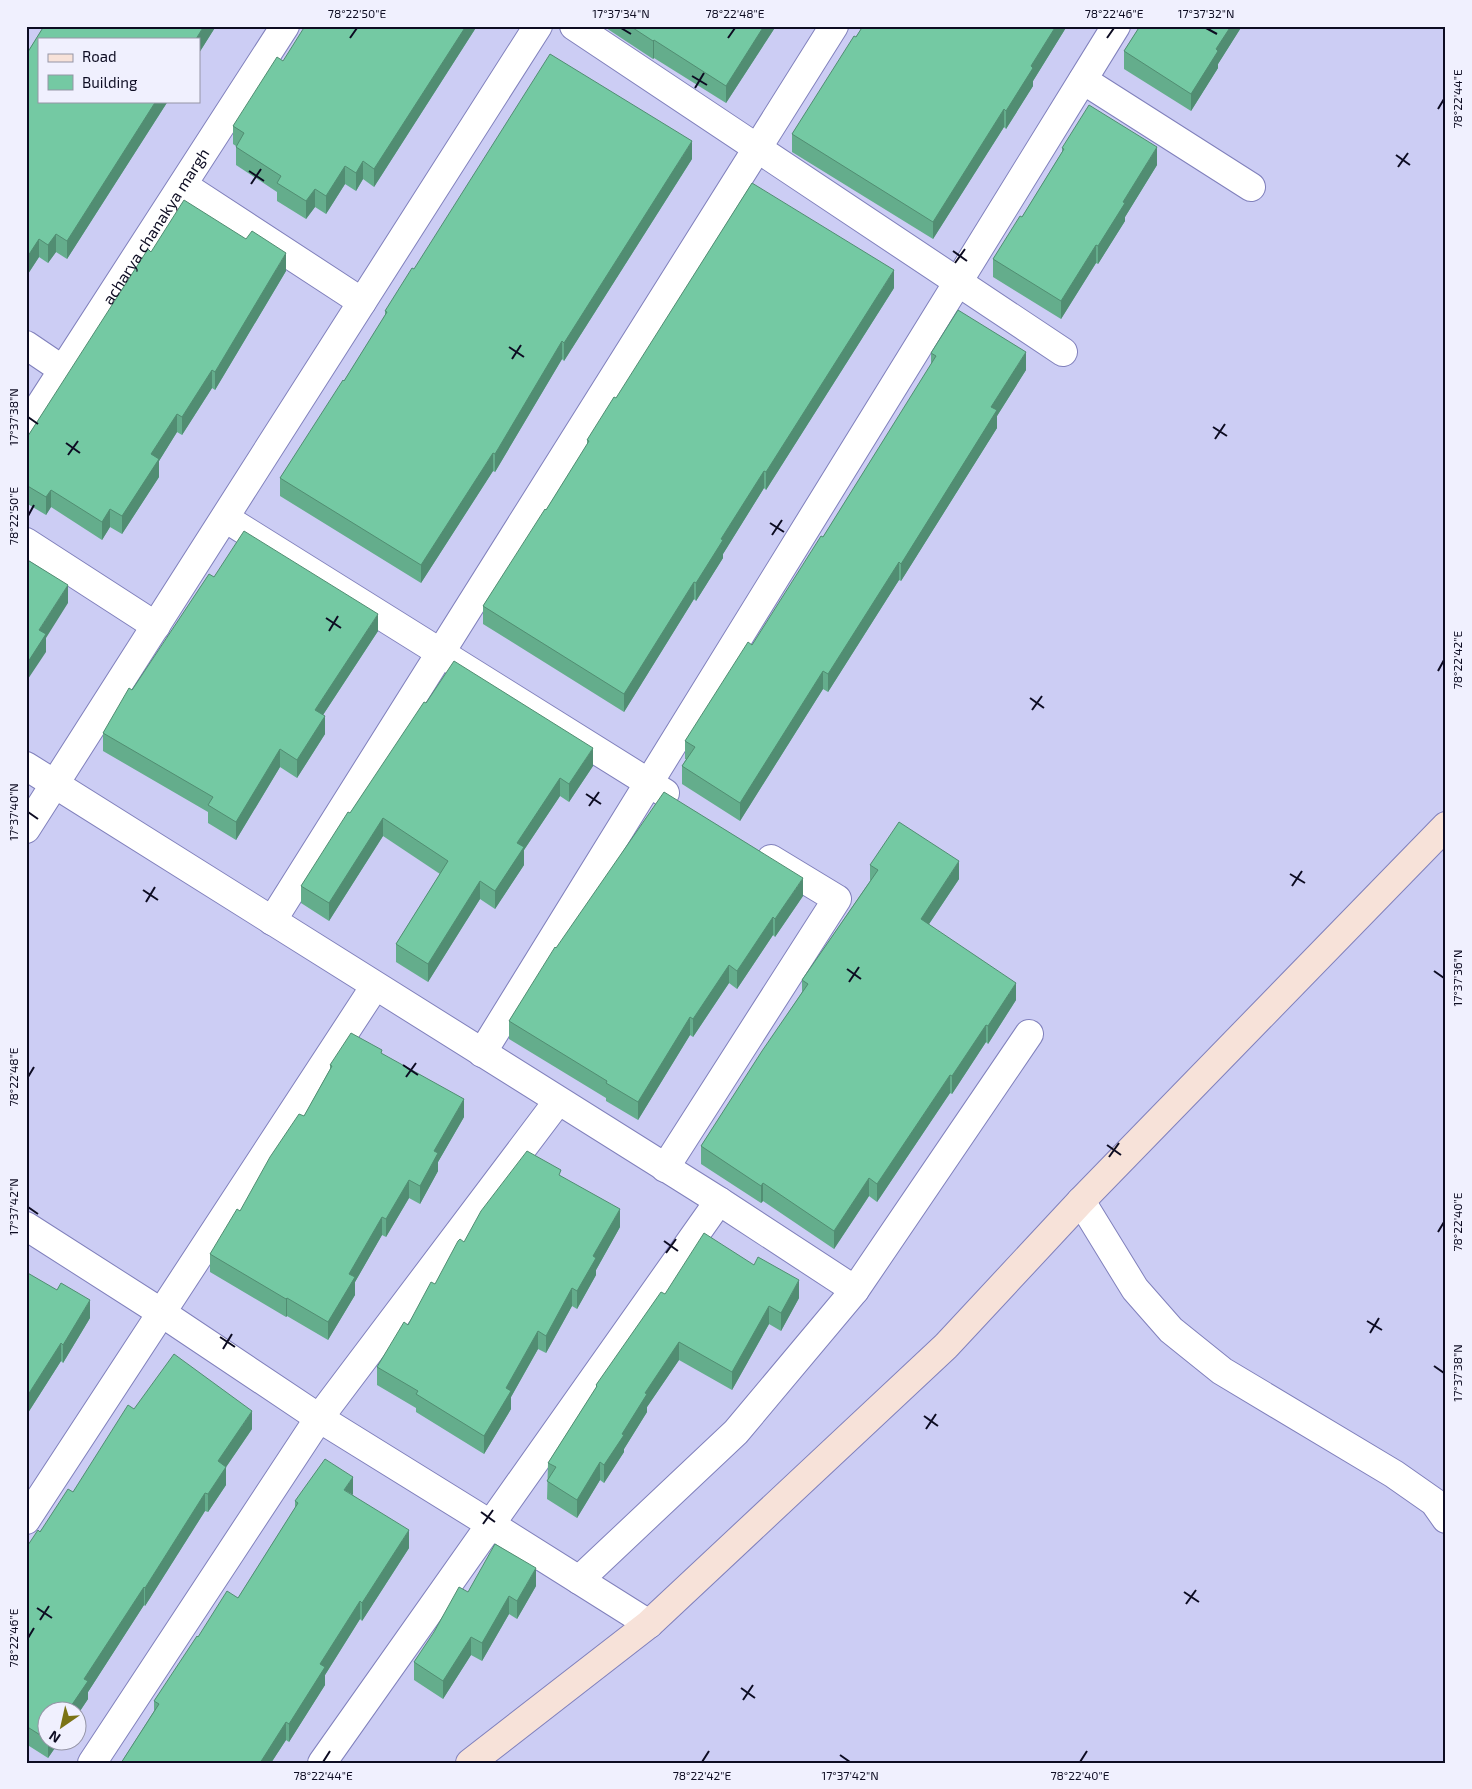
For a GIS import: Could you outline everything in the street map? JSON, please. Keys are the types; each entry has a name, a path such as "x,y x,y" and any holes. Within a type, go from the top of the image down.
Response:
{"main road":[{"path":"470,1763 649,1624 946,1346 1081,1201 1446,826"}],"street":[{"name":"acharya chanakya margh","path":"26,427 285,26"},
{"path":"26,829 538,26"},
{"path":"574,26 1063,352"},
{"path":"272,921 834,26"},
{"path":"482,1053 1116,26"},
{"path":"1083,80 1251,187"},
{"path":"183,185 362,302"},
{"path":"26,345 63,370"},
{"path":"225,518 682,803"},
{"path":"26,542 156,626"},
{"path":"26,766 718,1201 855,1290"},
{"path":"665,1168 837,900 747,844"},
{"path":"26,1520 375,986"},
{"path":"579,1580 736,1432 855,1290 1029,1034"},
{"path":"92,1763 319,1418 558,1101"},
{"path":"322,1763 718,1201"},
{"path":"1081,1201 1135,1290 1171,1330 1222,1371 1394,1474 1434,1502 1446,1519"},
{"path":"26,1226 162,1312 319,1418 649,1624"}],"building":[{"path":"44,26 204,26 197,38 38,38 38,102 155,102 67,241 56,234 48,245 39,239 26,259 26,55"},
{"path":"305,26 466,26 374,169 363,161 356,173 345,166 326,196 315,189 306,201 277,183 281,176 236,147 244,133 233,126 277,57 283,61"},
{"path":"630,26 764,26 726,86"},
{"path":"863,26 1056,26 1031,66 1033,68 1006,111 1004,109 933,222 792,134 854,36 856,37"},
{"path":"1140,26 1231,26 1191,94 1124,51"},
{"path":"550,54 692,141 564,343 562,341 495,454 493,453 421,565 280,478 344,381 412,268 414,269"},
{"path":"1089,105 1157,147 1123,202 1125,203 1061,301 993,259 1020,216 1022,217"},
{"path":"752,183 894,270 766,472 764,471 721,539 723,540 696,583 694,582 624,694 483,606 546,510 614,397 616,398"},
{"path":"184,200 246,239 252,231 286,253 215,372 212,370 182,417 177,414 151,454 159,459 122,516 110,509 102,522 51,490 46,497 26,485 26,439 148,249 151,252"},
{"path":"958,310 1026,352 991,407 997,410 901,564 899,562 828,674 823,671 740,803 682,766 695,747 685,741 748,642 752,645 821,536 823,537 936,356 931,353"},
{"path":"244,531 378,614 315,710 325,716 297,760 280,749 236,822 208,805 213,797 103,733 129,688 132,690 209,574 214,577"},
{"path":"26,559 68,585 39,630 46,634 26,665"},
{"path":"454,661 593,748 569,784 560,778 517,843 524,847 495,891 480,881 428,964 396,944 448,861 383,818 329,903 301,886 348,812 350,813 424,702 426,703"},
{"path":"664,792 803,878 775,919 773,917 737,971 729,965 693,1019 690,1017 638,1102 509,1021 555,947"},
{"path":"899,822 959,861 921,919 1016,983 988,1026 986,1025 952,1076 950,1075 877,1184 869,1178 834,1231 763,1183 761,1186 701,1146 808,984 802,980 878,870 870,865"},
{"path":"351,1033 382,1050 381,1053 464,1099 434,1151 438,1153 420,1186 409,1180 386,1219 382,1217 349,1274 355,1277 328,1322 210,1254 237,1209 240,1211 270,1157 299,1114 304,1116 332,1066 330,1065"},
{"path":"527,1151 561,1170 559,1175 620,1209 593,1256 596,1258 577,1291 572,1288 546,1336 538,1331 506,1388 511,1391 484,1436 416,1394 418,1391 377,1367 404,1322 408,1325 431,1282 435,1284 458,1241 460,1239 464,1242 481,1211"},
{"path":"704,1233 754,1265 758,1257 799,1280 781,1313 769,1306 732,1372 679,1342 645,1393 647,1394 622,1434 624,1435 604,1465 600,1462 577,1500 547,1481 556,1467 548,1463 596,1385 661,1292 665,1294"},
{"path":"26,1272 57,1290 61,1283 90,1300 63,1345 61,1343 26,1398"},
{"path":"174,1354 252,1411 218,1461 226,1467 208,1494 205,1493 145,1588 84,1679 88,1681 74,1702 38,1702 38,1734 26,1726 26,1548 38,1530 40,1532 68,1489 73,1492 128,1405 134,1409"},
{"path":"325,1459 353,1477 344,1490 409,1530 362,1603 360,1601 320,1664 325,1667 289,1724 286,1722 260,1763 121,1763 159,1704 154,1701 227,1591 238,1598 298,1503 295,1501"},
{"path":"495,1544 536,1568 517,1601 509,1596 482,1643 471,1637 443,1681 414,1662 434,1632 459,1587 468,1592"}]}
